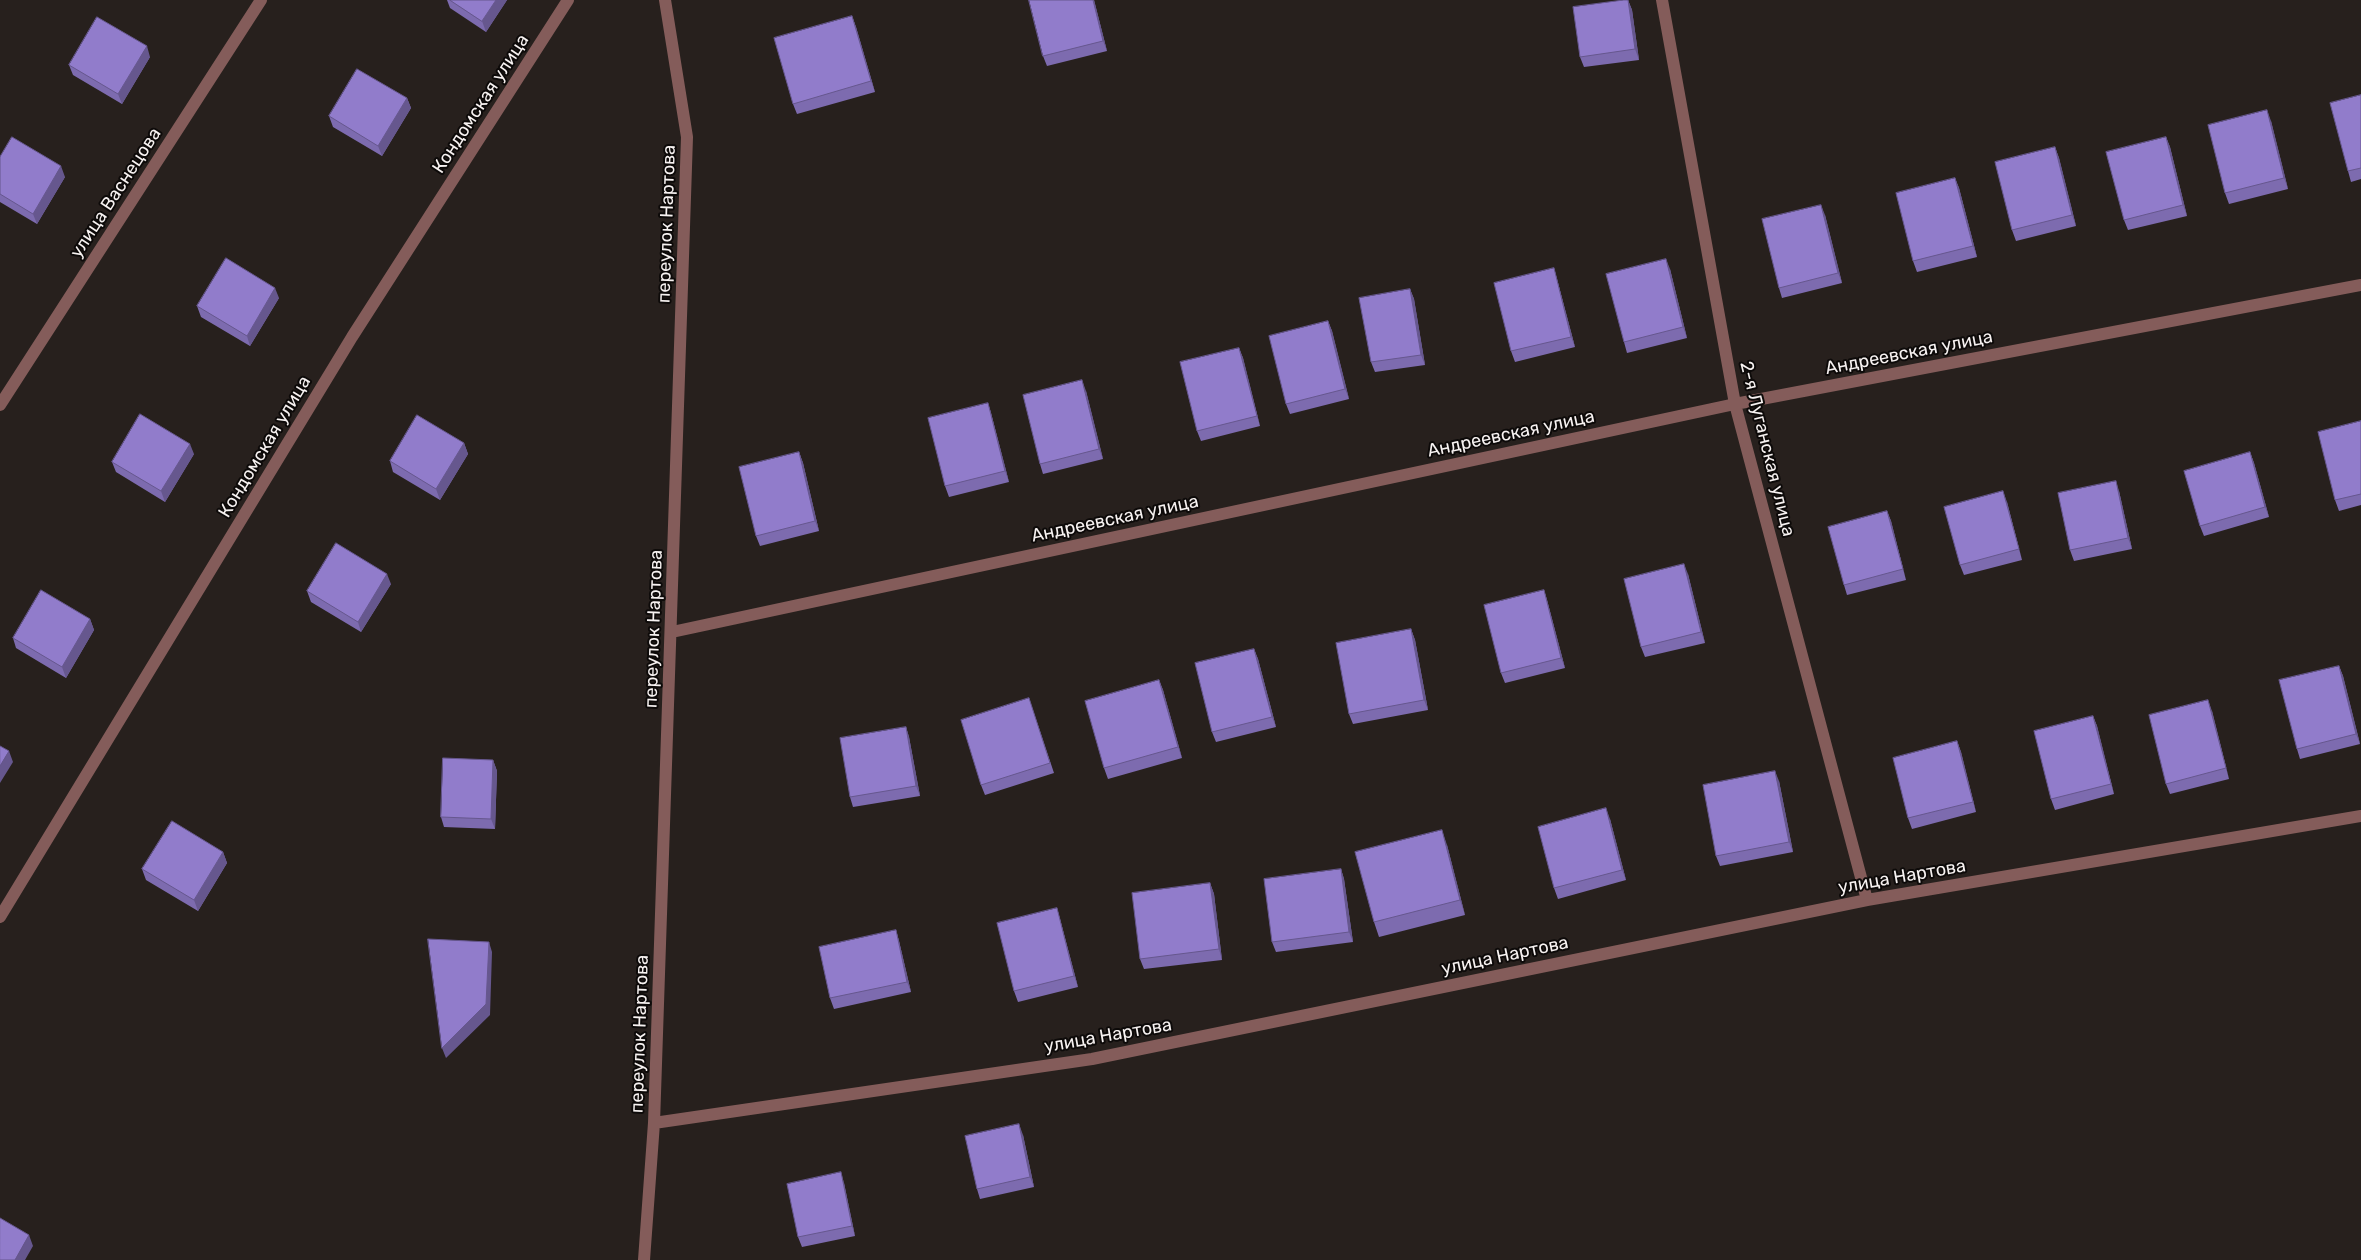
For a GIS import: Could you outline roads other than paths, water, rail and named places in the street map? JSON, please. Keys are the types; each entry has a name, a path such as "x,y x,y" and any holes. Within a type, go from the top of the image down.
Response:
{"street":[{"name":"улица Васнецова","path":"0,405 261,0"},
{"name":"Кондомская улица","path":"0,918 352,337 568,0"},
{"name":"переулок Нартова","path":"644,1260 654,1123 672,632 687,137 665,0"},
{"name":"2-я Луганская улица","path":"1662,0 1735,404 1867,900"},
{"name":"Андреевская улица","path":"672,632 1735,404 2361,285"},
{"name":"улица Нартова","path":"654,1123 1092,1059 1867,900 2361,816"}]}
